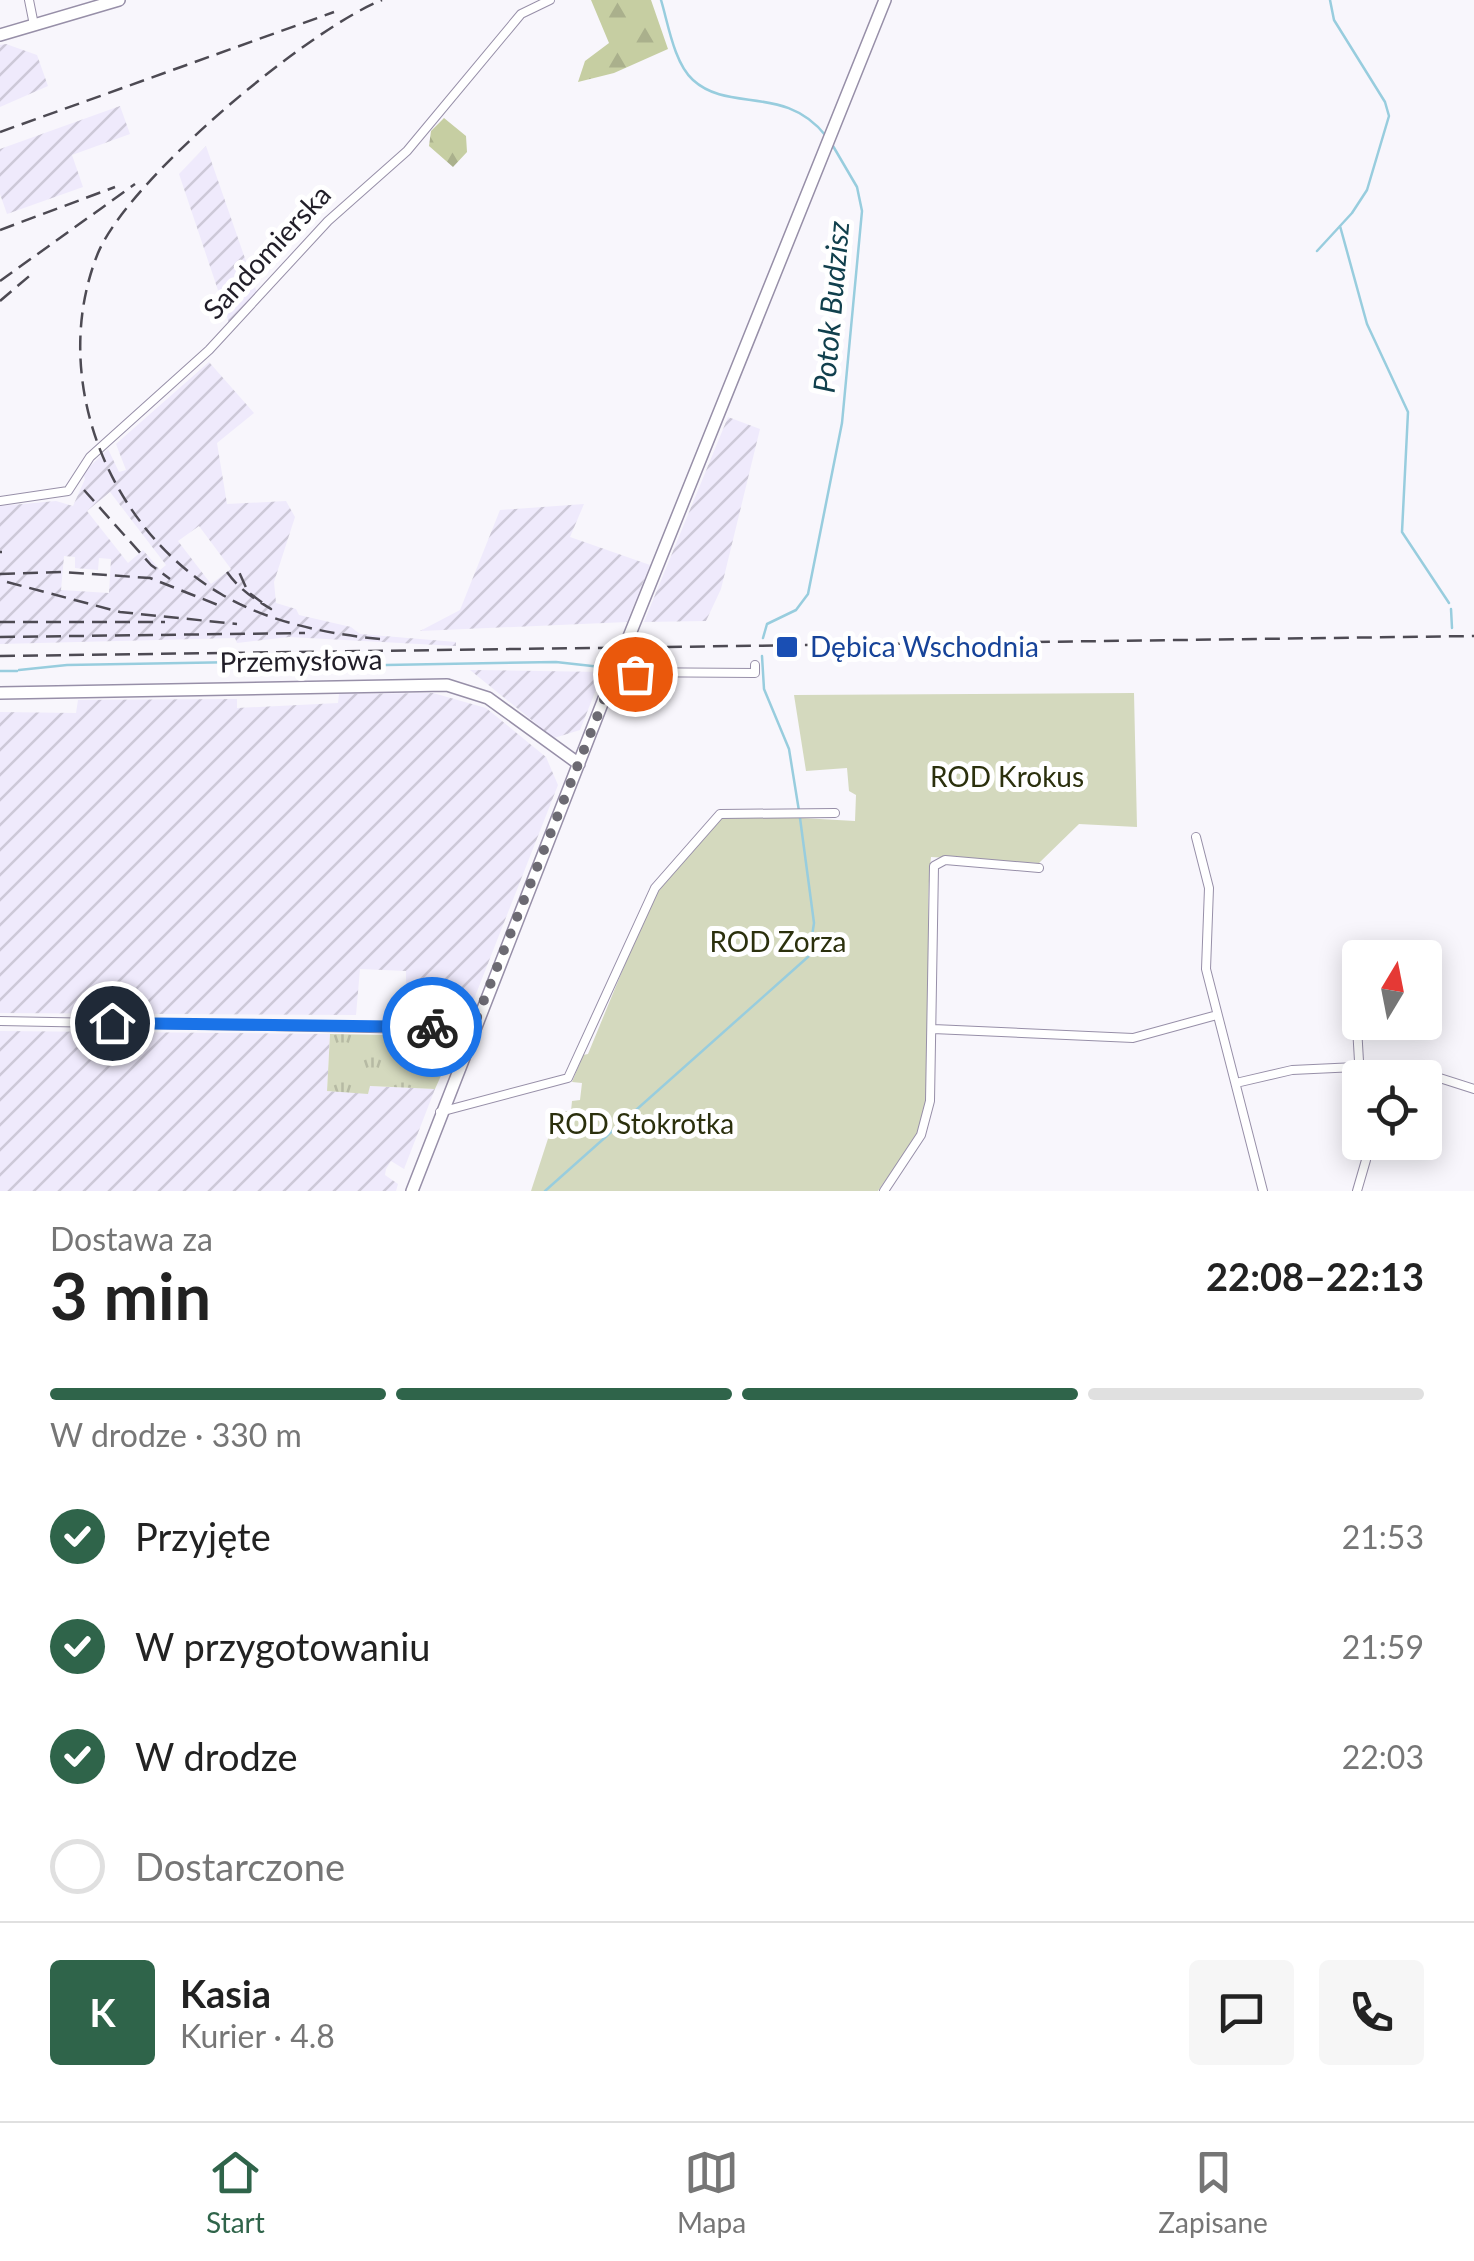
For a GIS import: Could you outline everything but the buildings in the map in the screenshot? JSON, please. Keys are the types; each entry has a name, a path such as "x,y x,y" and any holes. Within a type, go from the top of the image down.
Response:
{"street":[{"path":"29,0 35,27"},
{"path":"0,35 120,0"},
{"name":"Sandomierska","path":"0,501 68,490 90,457 209,350 328,221 407,152 521,14 550,0"},
{"path":"412,1191 472,1030 885,0"},
{"path":"615,672 756,673"},
{"name":"Przemysłowa","path":"0,693 447,685 488,698 579,764"},
{"path":"440,1112 568,1078 657,884 722,813 799,816 835,812"},
{"path":"1196,837 1208,877 1204,951 1263,1191"},
{"path":"884,1191 926,1125 934,1029 930,906 934,866 945,860 1039,868"},
{"path":"934,1029 1133,1038 1217,1015"},
{"path":"0,1021 472,1030"},
{"path":"1236,1083 1292,1070 1342,1071"},
{"path":"1442,1078 1474,1089"},
{"path":"1357,1191 1366,1160"}],"shaded area":[{"path":"0,45 37,55 48,86 0,107"},
{"path":"120,106 130,134 72,155 83,187 7,214 0,194 0,149"},
{"path":"206,146 257,293 229,323 179,174"},
{"path":"209,362 254,413 217,443 227,504 286,501 295,517 274,582 276,603 296,609 299,615 351,627 360,634 456,642 456,646 289,637 237,643 235,638 0,644 0,506 56,501 73,506 85,479 83,473 108,449 119,472 126,470 116,444","holes":["110,492 166,565 160,570 143,550 128,563 87,511","199,526 231,569 211,584 178,541","64,556 75,557 75,568 98,570 99,558 111,559 109,593 61,590"]},
{"path":"728,417 760,429 721,589 706,621 644,622"},
{"path":"584,504 570,537 650,565 627,622 420,631 460,610 500,510"},
{"path":"470,670 603,672 580,730 554,738"},
{"path":"433,693 486,708 546,757 558,785 467,1017 406,1015 406,971 360,969 356,1015 0,1013 0,712 76,713 78,700 237,699 237,708 338,703 339,694"},
{"path":"0,1031 330,1034 327,1091 368,1093 369,1086 435,1089 404,1169 391,1161 386,1169 385,1175 398,1184 396,1191 0,1191"}],"green space":[{"path":"591,0 651,0 668,49 614,73 578,82 585,61 609,43"},
{"path":"444,118 466,136 467,152 453,167 429,146 431,131"},
{"path":"1134,693 1137,827 1079,824 1039,863 931,857 929,1087 916,1137 878,1191 531,1191 557,1111 571,1111 572,1101 580,1100 582,1083 572,1082 583,1055 588,1054 656,889 718,819 730,814 855,821 856,795 849,791 847,768 806,771 794,695"},
{"path":"330,1034 447,1036 457,1040 435,1089 370,1086 368,1094 327,1091"}],"waterway":[{"name":"Potok Budzisz","path":"661,0 676,53 693,80 723,95 793,110 826,136"},
{"path":"1317,251 1367,190 1389,116 1385,102 1334,20 1330,0"},
{"name":"Potok Budzisz","path":"763,638 767,624 796,610 808,594 842,423 862,211 857,187 833,146"},
{"path":"1340,226 1367,324 1408,412 1402,532 1449,603"},
{"path":"1451,609 1452,628"},
{"name":"Potok Budzisz","path":"762,656 764,689 789,749 799,811"},
{"path":"19,670 67,665 240,662 331,666 556,662 601,667"},
{"path":"0,671 17,671"},
{"name":"Potok Budzisz","path":"545,1191 809,956 814,923 800,818"}],"railway":[{"path":"380,639 319,630 258,612 221,594 181,565 147,530 119,490 98,445 85,398 80,349 84,301 98,253 116,222 145,186 267,74 350,16 382,0"},
{"path":"0,132 334,12"},
{"path":"0,281 135,184"},
{"path":"0,230 115,187"},
{"path":"0,301 34,272"},
{"path":"84,490 151,565 170,579"},
{"path":"0,574 62,572 150,578 223,607"},
{"path":"227,572 247,593 271,609 248,592 239,572"},
{"path":"7,582 120,612 237,624"},
{"path":"0,622 165,622"},
{"path":"0,637 305,633"},
{"path":"0,656 1474,636"}],"way so far":[{"path":"432,1027 472,1030 615,672 635,674"}],"place":[{"name":"Dębica Wschodnia","path":"787,647"}],"route":[{"path":"112,1023 432,1027"}],"park label":[{"name":"ROD Krokus","path":"1007,777"},
{"name":"ROD Zorza","path":"778,942"},
{"name":"ROD Stokrotka","path":"641,1124"}]}
